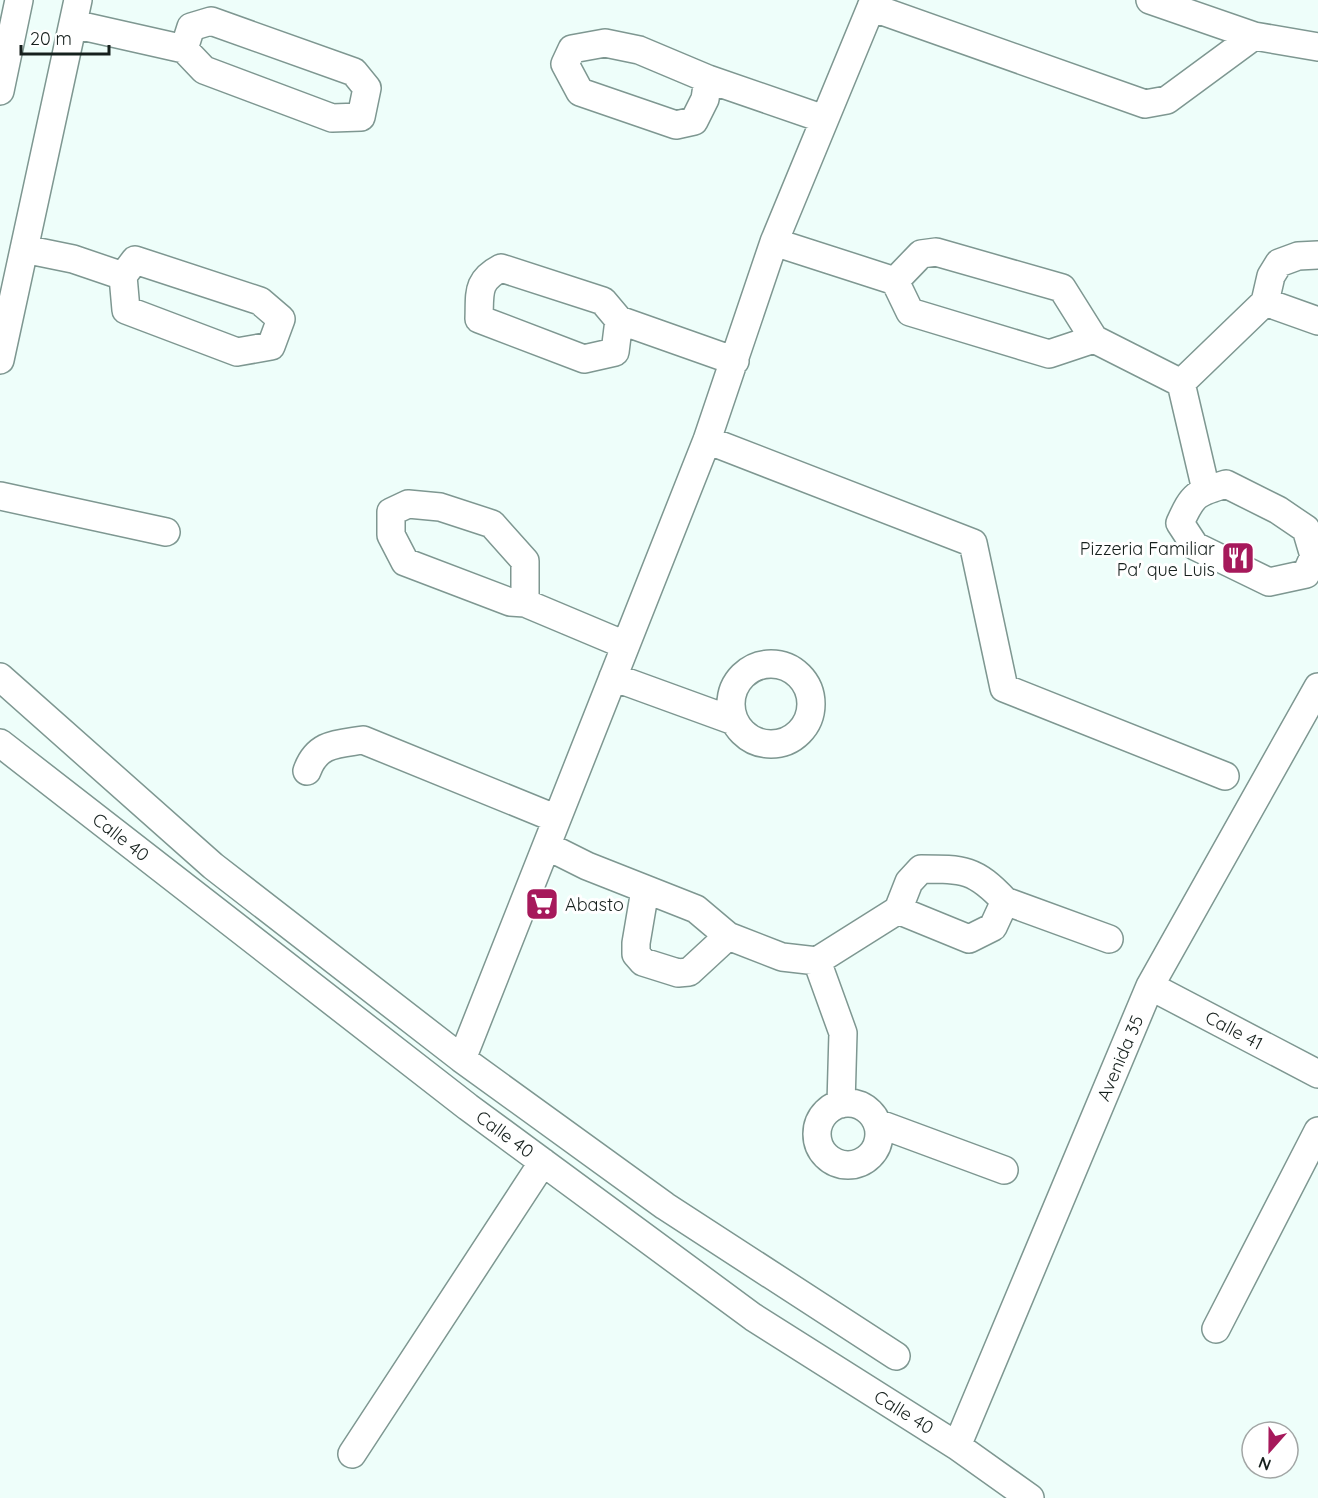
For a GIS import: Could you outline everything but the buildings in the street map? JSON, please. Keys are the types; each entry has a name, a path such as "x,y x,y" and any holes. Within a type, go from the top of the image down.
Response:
{"street":[{"path":"0,92 19,0"},
{"path":"1150,0 1254,36 1318,47"},
{"path":"462,1059 549,847 557,819 707,440 774,242 872,4 1145,104 1167,100 1254,36"},
{"path":"0,360 76,12 184,49 204,70 332,118 361,117 367,88 354,72 211,21 191,27 184,49"},
{"path":"708,79 705,99 694,121 676,125 579,93 565,64 572,49 605,43 639,50 708,79 824,120"},
{"path":"774,242 895,281 910,312 1048,354 1094,339"},
{"path":"24,249 73,259 123,276"},
{"path":"895,281 921,254 936,252 1062,288 1094,339 1180,382 1206,490"},
{"path":"1180,382 1265,302 1271,276 1279,263 1298,256 1318,255"},
{"path":"135,260 260,300 281,319 271,346 237,352 126,310 123,276 135,260"},
{"path":"618,320 615,352 584,359 479,319 480,287 488,275 501,268 603,301 618,320 735,361"},
{"path":"1265,302 1318,321"},
{"path":"707,440 973,543 1004,688 1225,776"},
{"path":"1226,484 1278,510 1306,529 1314,556 1306,574 1269,582 1195,546 1180,523 1190,500 1206,490 1226,484"},
{"path":"0,496 166,532"},
{"path":"525,603 525,561 492,524 440,507 408,504 391,513 391,535 405,562 510,602 525,603 626,645"},
{"path":"0,677 213,866 462,1059 664,1206 896,1356"},
{"path":"613,677 734,721"},
{"name":"Avenida 35","path":"957,1446 1150,986 1318,687"},
{"path":"307,771 312,756 331,745 363,740 557,819"},
{"name":"Calle 40","path":"0,743 468,1107 753,1317 957,1446 1030,1498"},
{"path":"549,847 645,890 696,909 728,936 782,957 817,961 898,910 909,882 921,869 960,869 986,880 1005,902 1109,939"},
{"path":"645,890 636,944 636,954 643,962 678,974 689,972 728,936"},
{"path":"898,910 969,939 993,927 1005,902"},
{"path":"817,961 843,1033 841,1104"},
{"name":"Calle 41","path":"1150,986 1318,1074"},
{"path":"877,1123 878,1143 867,1159 848,1165 830,1159 818,1143 819,1123 832,1108 841,1104 862,1107 877,1123 1004,1170"},
{"path":"1216,1329 1318,1131"},
{"path":"352,1454 543,1162"}],"place":[{"name":"Pizzeria Familiar Pa' que Luis","path":"1238,558"},
{"name":"Abasto","path":"542,904"}]}
